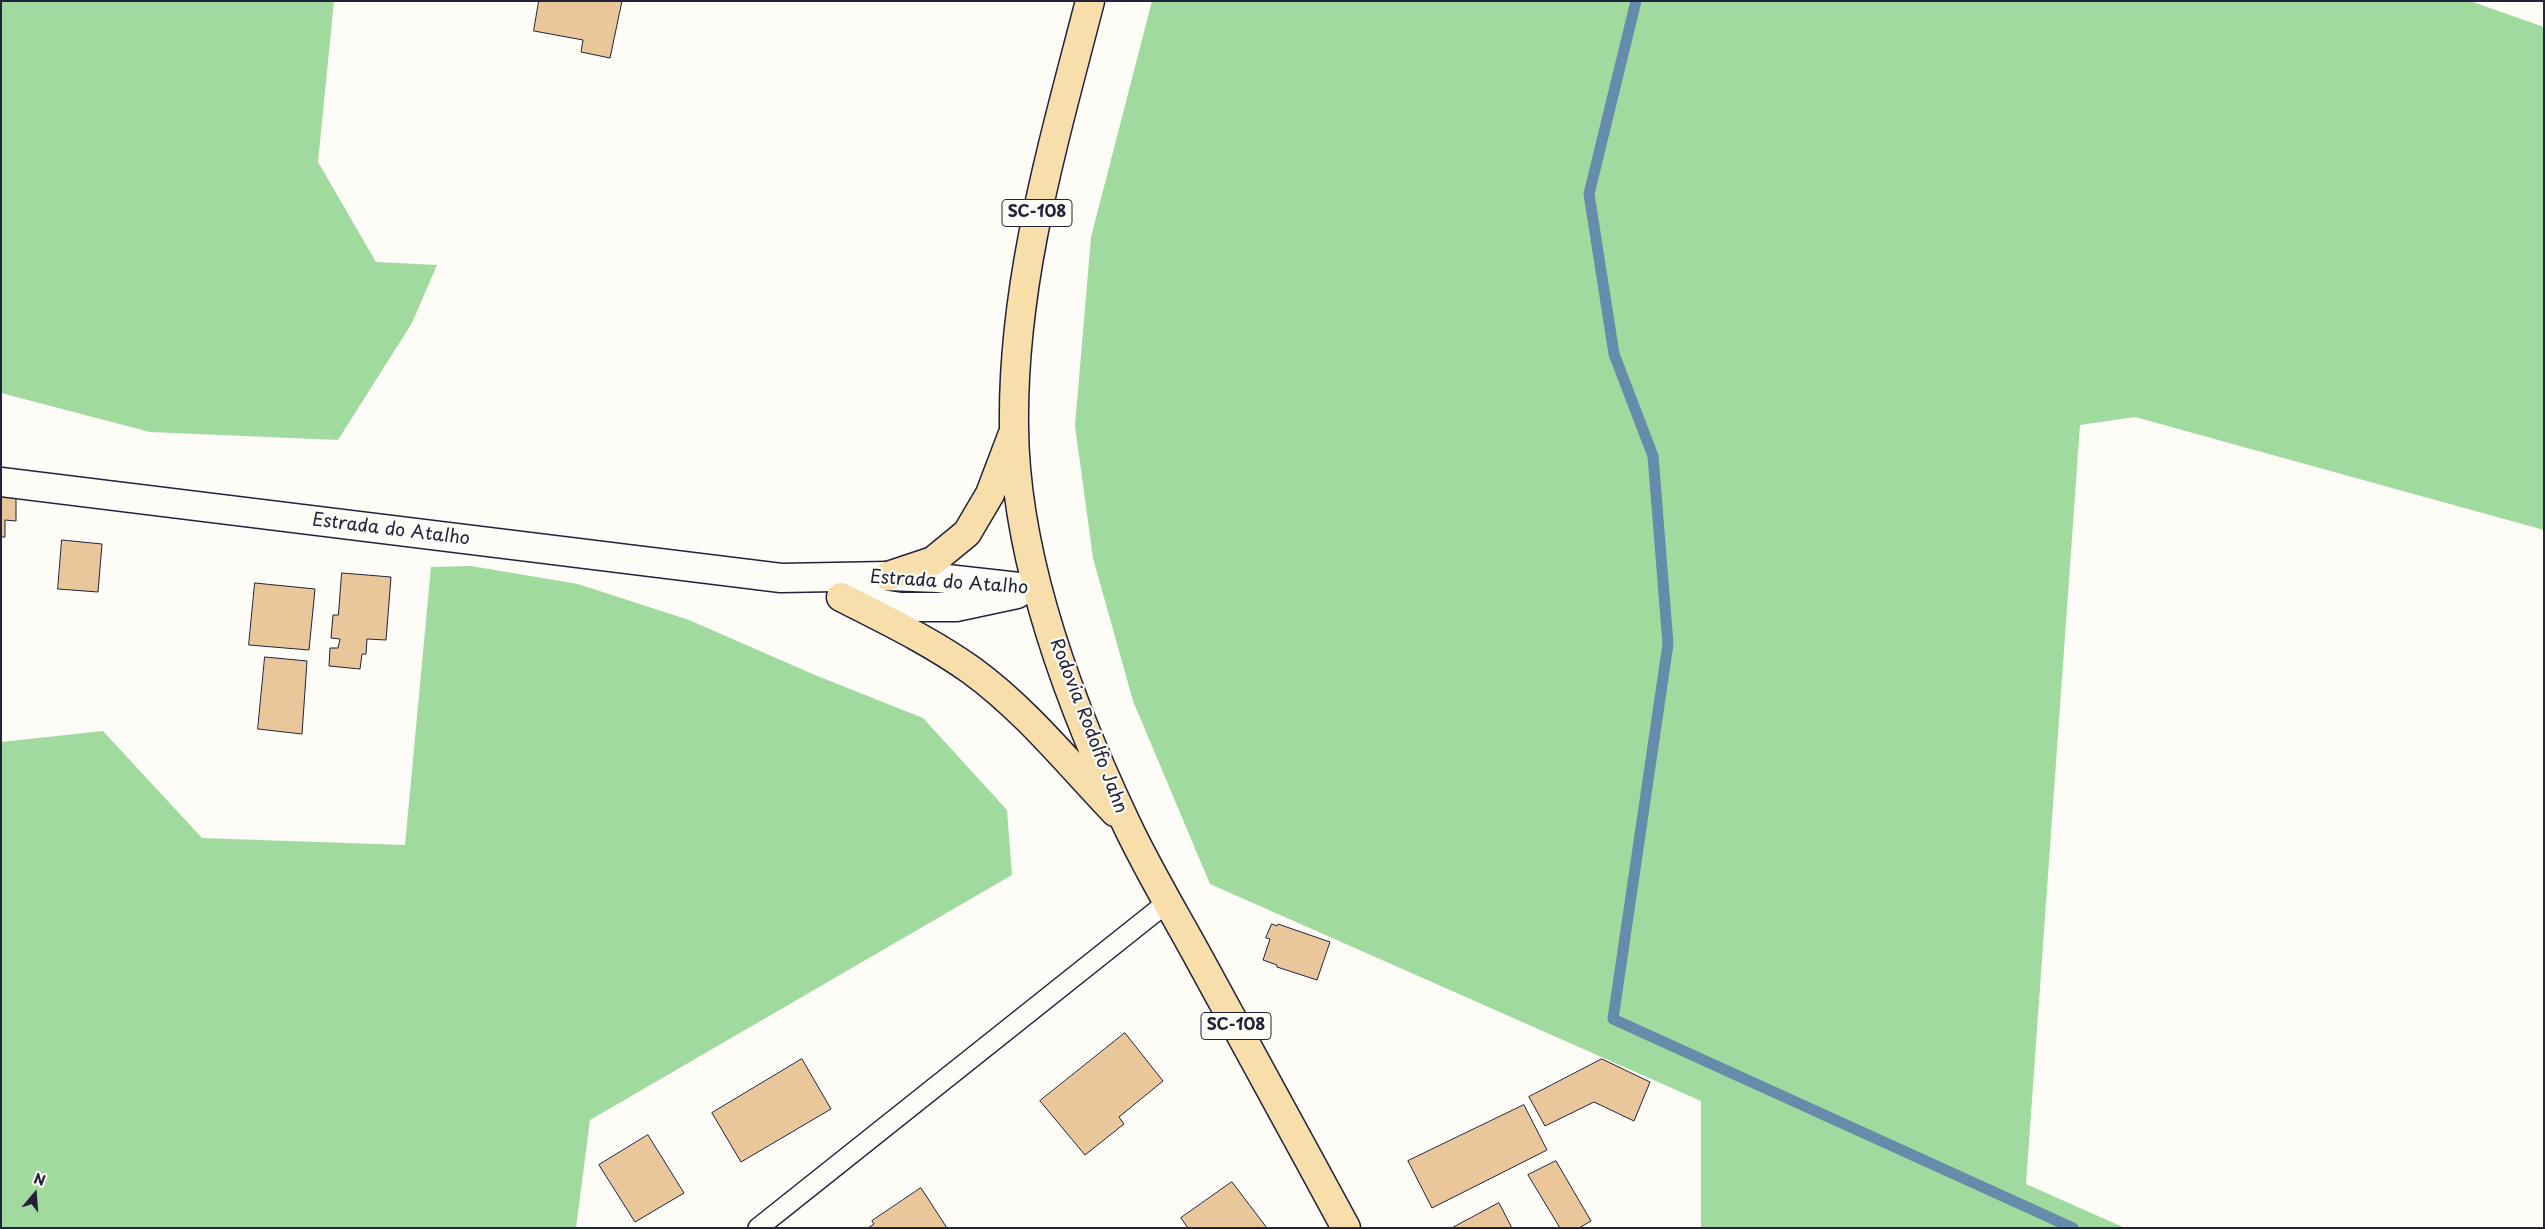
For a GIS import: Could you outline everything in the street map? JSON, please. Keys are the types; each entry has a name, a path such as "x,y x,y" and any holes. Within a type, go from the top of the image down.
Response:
{"main road":[{"name":"Rodovia Rodolfo Jahn","path":"1090,1 1035,222 1015,357 1014,430 1022,516 1037,589 1074,701 1126,824 1346,1228"},
{"path":"888,576 933,561 967,533 990,494 1014,430"},
{"path":"841,597 924,639 972,671 1019,712 1126,824"}],"street":[{"name":"Estrada do Atalho","path":"1,482 781,578 888,576 947,579 1037,589"},
{"name":"Estrada do Atalho","path":"781,578 841,597 901,607 956,608 1037,589"}],"lane":[{"path":"758,1228 1168,901"}],"green space":[{"path":"1,1 334,1 318,162 376,262 437,265 412,323 338,440 150,432 1,393"},
{"path":"1152,1 2470,1 2544,27 2544,530 2135,417 2080,425 2026,1184 2125,1228 1701,1228 1701,1101 1210,884 1133,701 1093,558 1075,426 1091,237"},
{"path":"471,566 578,584 689,620 815,675 923,718 1007,810 1012,875 590,1120 576,1228 1,1228 1,742 103,731 202,838 405,845 431,567"}],"building":[{"path":"539,1 622,1 610,58 581,52 583,40 534,31"},
{"path":"1,493 16,494 16,521 5,520 5,537 1,537"},
{"path":"62,540 102,544 98,592 58,589"},
{"path":"342,573 391,577 386,640 367,639 366,654 362,654 360,669 329,666 330,648 338,648 340,639 331,638 333,615 338,615"},
{"path":"255,583 315,589 309,650 249,645"},
{"path":"265,657 307,661 302,734 258,729"},
{"path":"1272,924 1277,926 1278,924 1330,942 1317,980 1277,967 1277,965 1263,960 1270,939 1266,938"},
{"path":"1125,1033 1163,1081 1119,1117 1124,1124 1085,1155 1040,1101"},
{"path":"802,1059 831,1109 741,1162 712,1113"},
{"path":"1602,1059 1650,1082 1634,1121 1594,1102 1545,1126 1529,1097"},
{"path":"1524,1105 1547,1150 1432,1208 1408,1161"},
{"path":"648,1135 684,1193 635,1222 599,1165"},
{"path":"1556,1161 1591,1221 1579,1228 1560,1228 1528,1175"},
{"path":"1232,1182 1267,1228 1188,1228 1181,1218"},
{"path":"921,1188 947,1228 868,1228 874,1224 872,1221"},
{"path":"1499,1203 1512,1228 1452,1228"}],"waterway":[{"path":"1636,1 1589,194 1614,354 1653,456 1668,644 1613,1019 2073,1228"}]}
